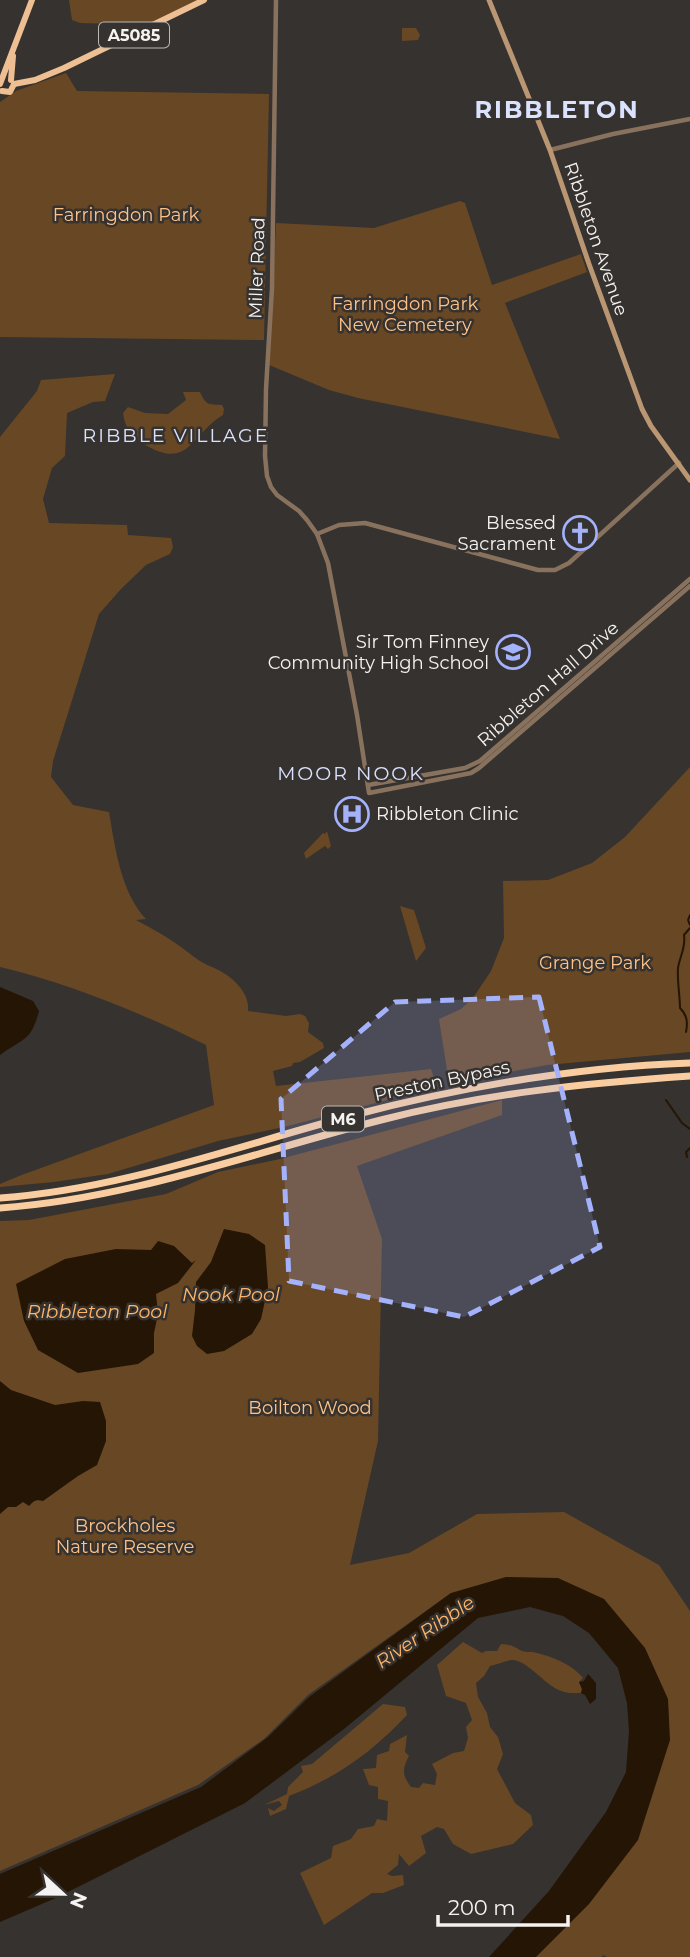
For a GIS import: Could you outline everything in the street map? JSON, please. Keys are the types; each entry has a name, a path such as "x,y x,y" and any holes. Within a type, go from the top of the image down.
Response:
{"highway":[{"path":"4,83 32,0"},
{"name":"A5085","path":"4,83 35,80 205,0"},
{"name":"Preston Bypass","path":"0,1198 36,1195 154,1172 350,1116 536,1077 690,1063"},
{"name":"Preston Bypass","path":"0,1208 40,1205 152,1183 383,1119 438,1107 541,1090 690,1076"}],"main road":[{"name":"Ribbleton Avenue","path":"489,0 550,150 642,409 690,480"}],"street":[{"name":"Miller Road","path":"276,0 272,288 266,389 267,476 277,495 307,520 317,534 328,563 369,793"},
{"path":"550,150 690,119"},
{"path":"317,534 339,525 365,523 538,570 555,570 569,563 679,463"},
{"name":"Ribbleton Hall Drive","path":"369,793 471,773 690,579"},
{"name":"Ribbleton Hall Drive","path":"666,603 690,586"},
{"name":"Ribbleton Hall Drive","path":"368,785 477,766"}],"highlighted area":[{"path":"539,997 600,1247 464,1317 289,1281 281,1099 395,1002"}],"green space":[{"path":"69,0 199,0 115,40 115,24 80,23 72,20"},
{"path":"402,28 416,28 420,35 418,40 402,41"},
{"name":"Farringdon Park","path":"66,73 77,91 269,94 264,340 0,337 0,102 16,91"},
{"name":"Farringdon Park New Cemetery","path":"460,201 465,203 492,285 581,254 587,272 505,303 560,439 358,398 329,390 269,365 276,223 374,228"},
{"path":"115,374 105,401 93,402 67,413 65,456 52,468 43,499 49,523 127,525 128,535 171,538 173,547 170,554 146,565 99,614 53,761 51,777 73,805 109,812 125,883 137,908 146,919 136,920 232,979 247,999 248,1011 305,1016 309,1023 308,1032 323,1043 324,1048 300,1062 293,1063 292,1066 273,1071 276,1086 431,1069 437,1087 284,1127 218,1141 108,1174 0,1187 0,1184 19,1176 214,1105 206,1045 105,1000 0,967 0,437 37,391 41,380"},
{"path":"183,392 200,392 206,402 222,405 223,415 181,452 159,452 132,435 123,413 128,407 145,413 168,414 186,400"},
{"name":"Grange Park","path":"690,767 690,1052 547,1065 449,1083 439,1019 461,1009 473,998 491,971 504,938 503,881 548,880 592,863 625,837"},
{"path":"327,831 331,846 328,849 325,846 306,859 304,853"},
{"path":"400,906 414,910 426,948 416,961"},
{"path":"502,1100 502,1115 357,1166 382,1239 378,1441 350,1565 409,1553 477,1514 564,1512 659,1565 690,1611 690,1957 534,1957 670,1740 604,1599 451,1593 308,1695 264,1739 198,1785 0,1871 0,1221 29,1220 166,1194 218,1172 280,1159"},
{"path":"463,1642 482,1653 497,1651 501,1644 547,1656 561,1661 583,1678 579,1682 581,1693 564,1692 553,1687 524,1664 512,1660 490,1666 476,1683 478,1697 487,1713 490,1727 498,1737 503,1754 497,1769 515,1803 531,1815 533,1825 513,1844 471,1854 453,1844 444,1829 437,1827 421,1836 426,1853 409,1866 399,1854 398,1865 387,1874 403,1875 404,1885 383,1893 372,1893 324,1925 300,1873 331,1858 333,1846 351,1839 358,1829 374,1826 377,1819 387,1821 388,1801 378,1799 378,1787 369,1785 363,1769 376,1768 377,1755 389,1751 390,1744 407,1735 405,1752 409,1756 404,1768 405,1775 411,1787 419,1788 423,1783 435,1785 437,1774 432,1764 453,1753 464,1751 468,1738 466,1727 472,1720 466,1703 446,1696 437,1665"},
{"path":"383,1704 405,1707 407,1715 353,1763 323,1781 289,1796 286,1809 270,1816 268,1808 274,1811 282,1805 279,1801 264,1805 287,1794 288,1787 303,1772 301,1766 312,1764"}],"water":[{"path":"0,987 33,1001 39,1011 29,1034 0,1055"},
{"name":"Nook Pool","path":"224,1229 249,1234 265,1245 268,1287 261,1319 252,1334 224,1351 207,1354 197,1346 192,1336 196,1282 211,1262"},
{"name":"Ribbleton Pool","path":"158,1241 174,1246 192,1263 196,1260 178,1283 156,1294 158,1314 154,1353 138,1364 78,1373 38,1350 24,1321 16,1284 65,1259 116,1249 151,1250"},
{"path":"0,1381 11,1390 55,1405 83,1401 100,1402 106,1421 106,1441 97,1465 43,1501 35,1501 29,1506 23,1502 16,1507 8,1507 0,1514"},
{"name":"River Ribble","path":"506,1577 558,1578 604,1599 645,1648 668,1699 670,1740 638,1840 589,1904 536,1957 489,1957 549,1891 606,1812 626,1772 629,1731 627,1703 618,1668 589,1633 563,1616 530,1607 478,1618 344,1729 245,1803 58,1897 0,1922 0,1874 201,1787 268,1737 309,1697 451,1593"},
{"path":"588,1674 596,1683 596,1699 590,1704 581,1693 579,1682 584,1681"}],"waterway":[{"path":"690,915 690,925"},
{"path":"686,1032 686,1019 680,1008 678,973 684,935 690,928"},
{"path":"666,1100 682,1123 690,1129"},
{"path":"687,1157 686,1152 690,1148"}],"place":[{"name":"Blessed Sacrament","path":"580,533"},
{"name":"Sir Tom Finney Community High School","path":"513,652"},
{"name":"Ribbleton Clinic","path":"352,814"}],"district":[{"name":"RIBBLETON","path":"557,109"},
{"name":"RIBBLE VILLAGE","path":"176,435"},
{"name":"MOOR NOOK","path":"351,773"}],"park label":[{"name":"Boilton Wood","path":"310,1408"},
{"name":"Brockholes Nature Reserve","path":"125,1536"}]}
